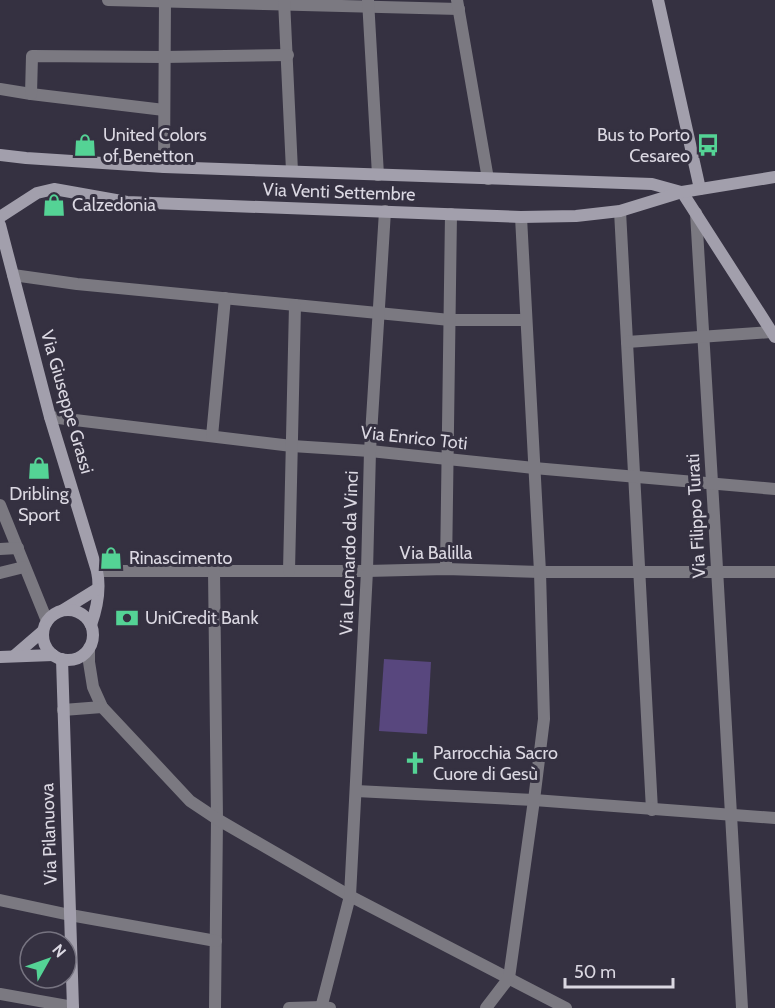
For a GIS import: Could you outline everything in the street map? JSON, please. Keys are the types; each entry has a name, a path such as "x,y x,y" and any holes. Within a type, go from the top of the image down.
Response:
{"street":[{"path":"108,0 458,4 488,178"},
{"path":"658,0 700,189"},
{"path":"164,167 165,1"},
{"path":"285,2 292,171"},
{"path":"368,3 378,175"},
{"path":"31,94 32,56 288,55"},
{"path":"0,88 31,94 164,110"},
{"name":"Via Venti Settembre","path":"0,155 164,167 652,184 682,192"},
{"name":"Via Venti Settembre","path":"0,217 37,193 54,189 127,202 521,217 576,216 620,211 682,192 775,177"},
{"path":"682,192 773,335"},
{"name":"Via Leonardo da Vinci","path":"324,1008 350,896 367,571 370,451 385,211"},
{"path":"620,211 652,810"},
{"name":"Via Filippo Turati","path":"696,213 733,816 742,1008"},
{"path":"446,569 451,214"},
{"path":"486,1008 509,978 544,719 540,572 521,217"},
{"name":"Via Giuseppe Grassi","path":"0,225 50,417 97,571 99,584 97,609 91,625"},
{"path":"13,276 379,314 450,320 526,320"},
{"path":"212,436 225,298"},
{"path":"289,571 295,305"},
{"path":"627,342 773,335"},
{"name":"Via Enrico Toti","path":"50,417 292,446 370,451 775,489"},
{"path":"0,505 44,622 45,645 57,657"},
{"path":"0,549 18,548"},
{"path":"0,573 24,567"},
{"name":"Via Balilla","path":"97,571 446,569 540,572 775,572"},
{"path":"214,571 217,819 215,1008"},
{"path":"14,656 51,616 98,589"},
{"path":"0,657 57,657 70,660 84,654 92,641 91,625 79,613 63,610"},
{"path":"89,648 93,687 102,707 190,801 350,896 567,1008"},
{"name":"Via Pilanuova","path":"57,657 63,710 73,1008"},
{"path":"63,710 102,707"},
{"path":"356,791 534,800 775,818"},
{"path":"0,900 216,941"},
{"path":"0,994 73,1008"},
{"path":"289,1008 324,1008"}],"shaded area":[{"path":"384,659 431,662 427,734 379,731"}],"place":[{"name":"United Colors of Benetton","path":"85,145"},
{"name":"Bus to Porto Cesareo","path":"708,145"},
{"name":"Calzedonia","path":"54,205"},
{"name":"Dribling Sport","path":"39,468"},
{"name":"Rinascimento","path":"111,558"},
{"name":"UniCredit Bank","path":"127,618"},
{"name":"Parrocchia Sacro Cuore di Gesù","path":"415,763"}]}
